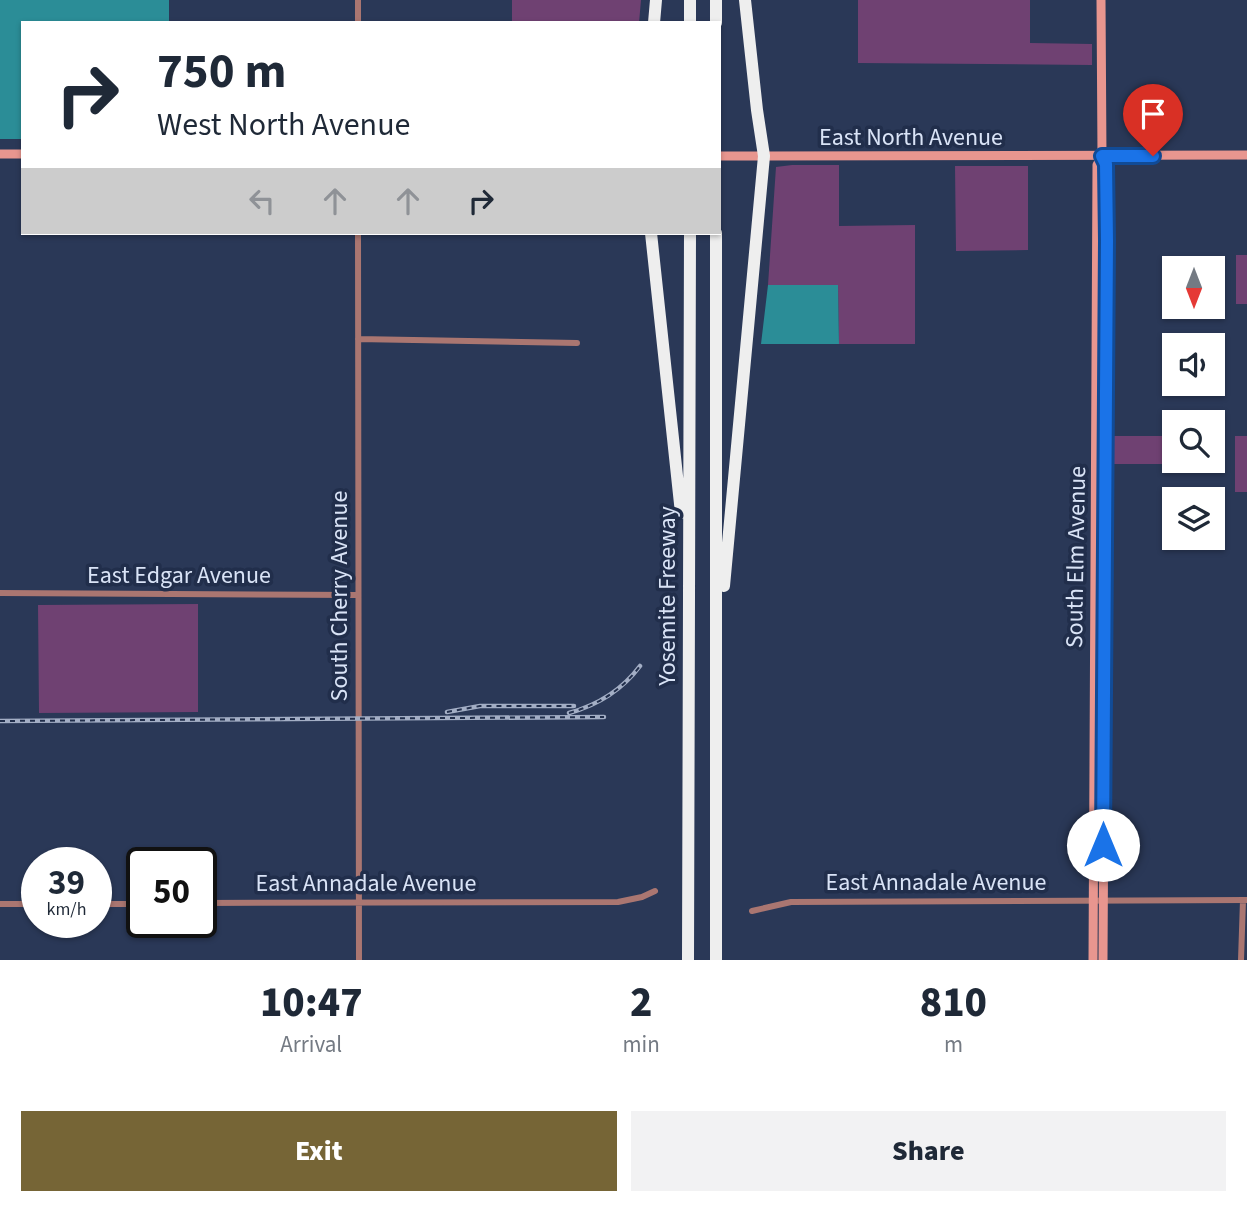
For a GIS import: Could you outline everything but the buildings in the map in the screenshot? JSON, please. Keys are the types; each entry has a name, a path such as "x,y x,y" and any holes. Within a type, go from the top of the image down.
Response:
{"highway":[{"path":"654,21 656,0"},
{"path":"690,0 690,21"},
{"path":"716,0 716,21"},
{"path":"717,646 764,156 745,0"},
{"path":"651,235 677,457 688,611"},
{"name":"Yosemite Freeway","path":"688,960 690,235"},
{"name":"Yosemite Freeway","path":"716,235 716,960"}],"main road":[{"name":"South Elm Avenue","path":"1093,960 1098,901 1106,164 1102,156 1101,0"},
{"path":"0,154 21,154"},
{"name":"East North Avenue","path":"721,156 1247,155"},
{"name":"South Elm Avenue","path":"1098,901 1103,960"}],"street":[{"path":"358,0 358,21"},
{"name":"South Cherry Avenue","path":"358,235 359,960"},
{"path":"358,339 578,343"},
{"name":"East Edgar Avenue","path":"0,593 358,595"},
{"name":"East Annadale Avenue","path":"217,903 618,902 655,891"},
{"path":"1241,960 1245,900"},
{"name":"East Annadale Avenue","path":"752,911 792,902 1245,900"},
{"path":"0,904 21,904"}],"shaded area":[{"path":"0,0 169,0 169,21 21,21 21,139 0,139"},
{"path":"512,0 641,0 639,21 512,21"},
{"path":"858,0 1030,0 1030,43 1092,44 1092,65 858,63"},
{"path":"839,165 839,226 915,225 915,344 839,344 838,285 768,285 776,167"},
{"path":"955,166 1028,166 1028,250 956,251"},
{"path":"1236,255 1247,255 1247,304 1236,304"},
{"path":"768,285 838,285 839,344 761,344"},
{"path":"1112,436 1162,436 1162,464 1112,464"},
{"path":"1235,436 1247,436 1247,492 1235,492"},
{"path":"198,604 198,712 39,713 38,605"}],"railway":[{"path":"569,713 609,696 640,666"},
{"path":"447,712 480,706 574,706"},
{"path":"0,721 604,717"}],"route":[{"path":"1103,845 1107,241 1106,164 1102,156 1153,156"}]}
